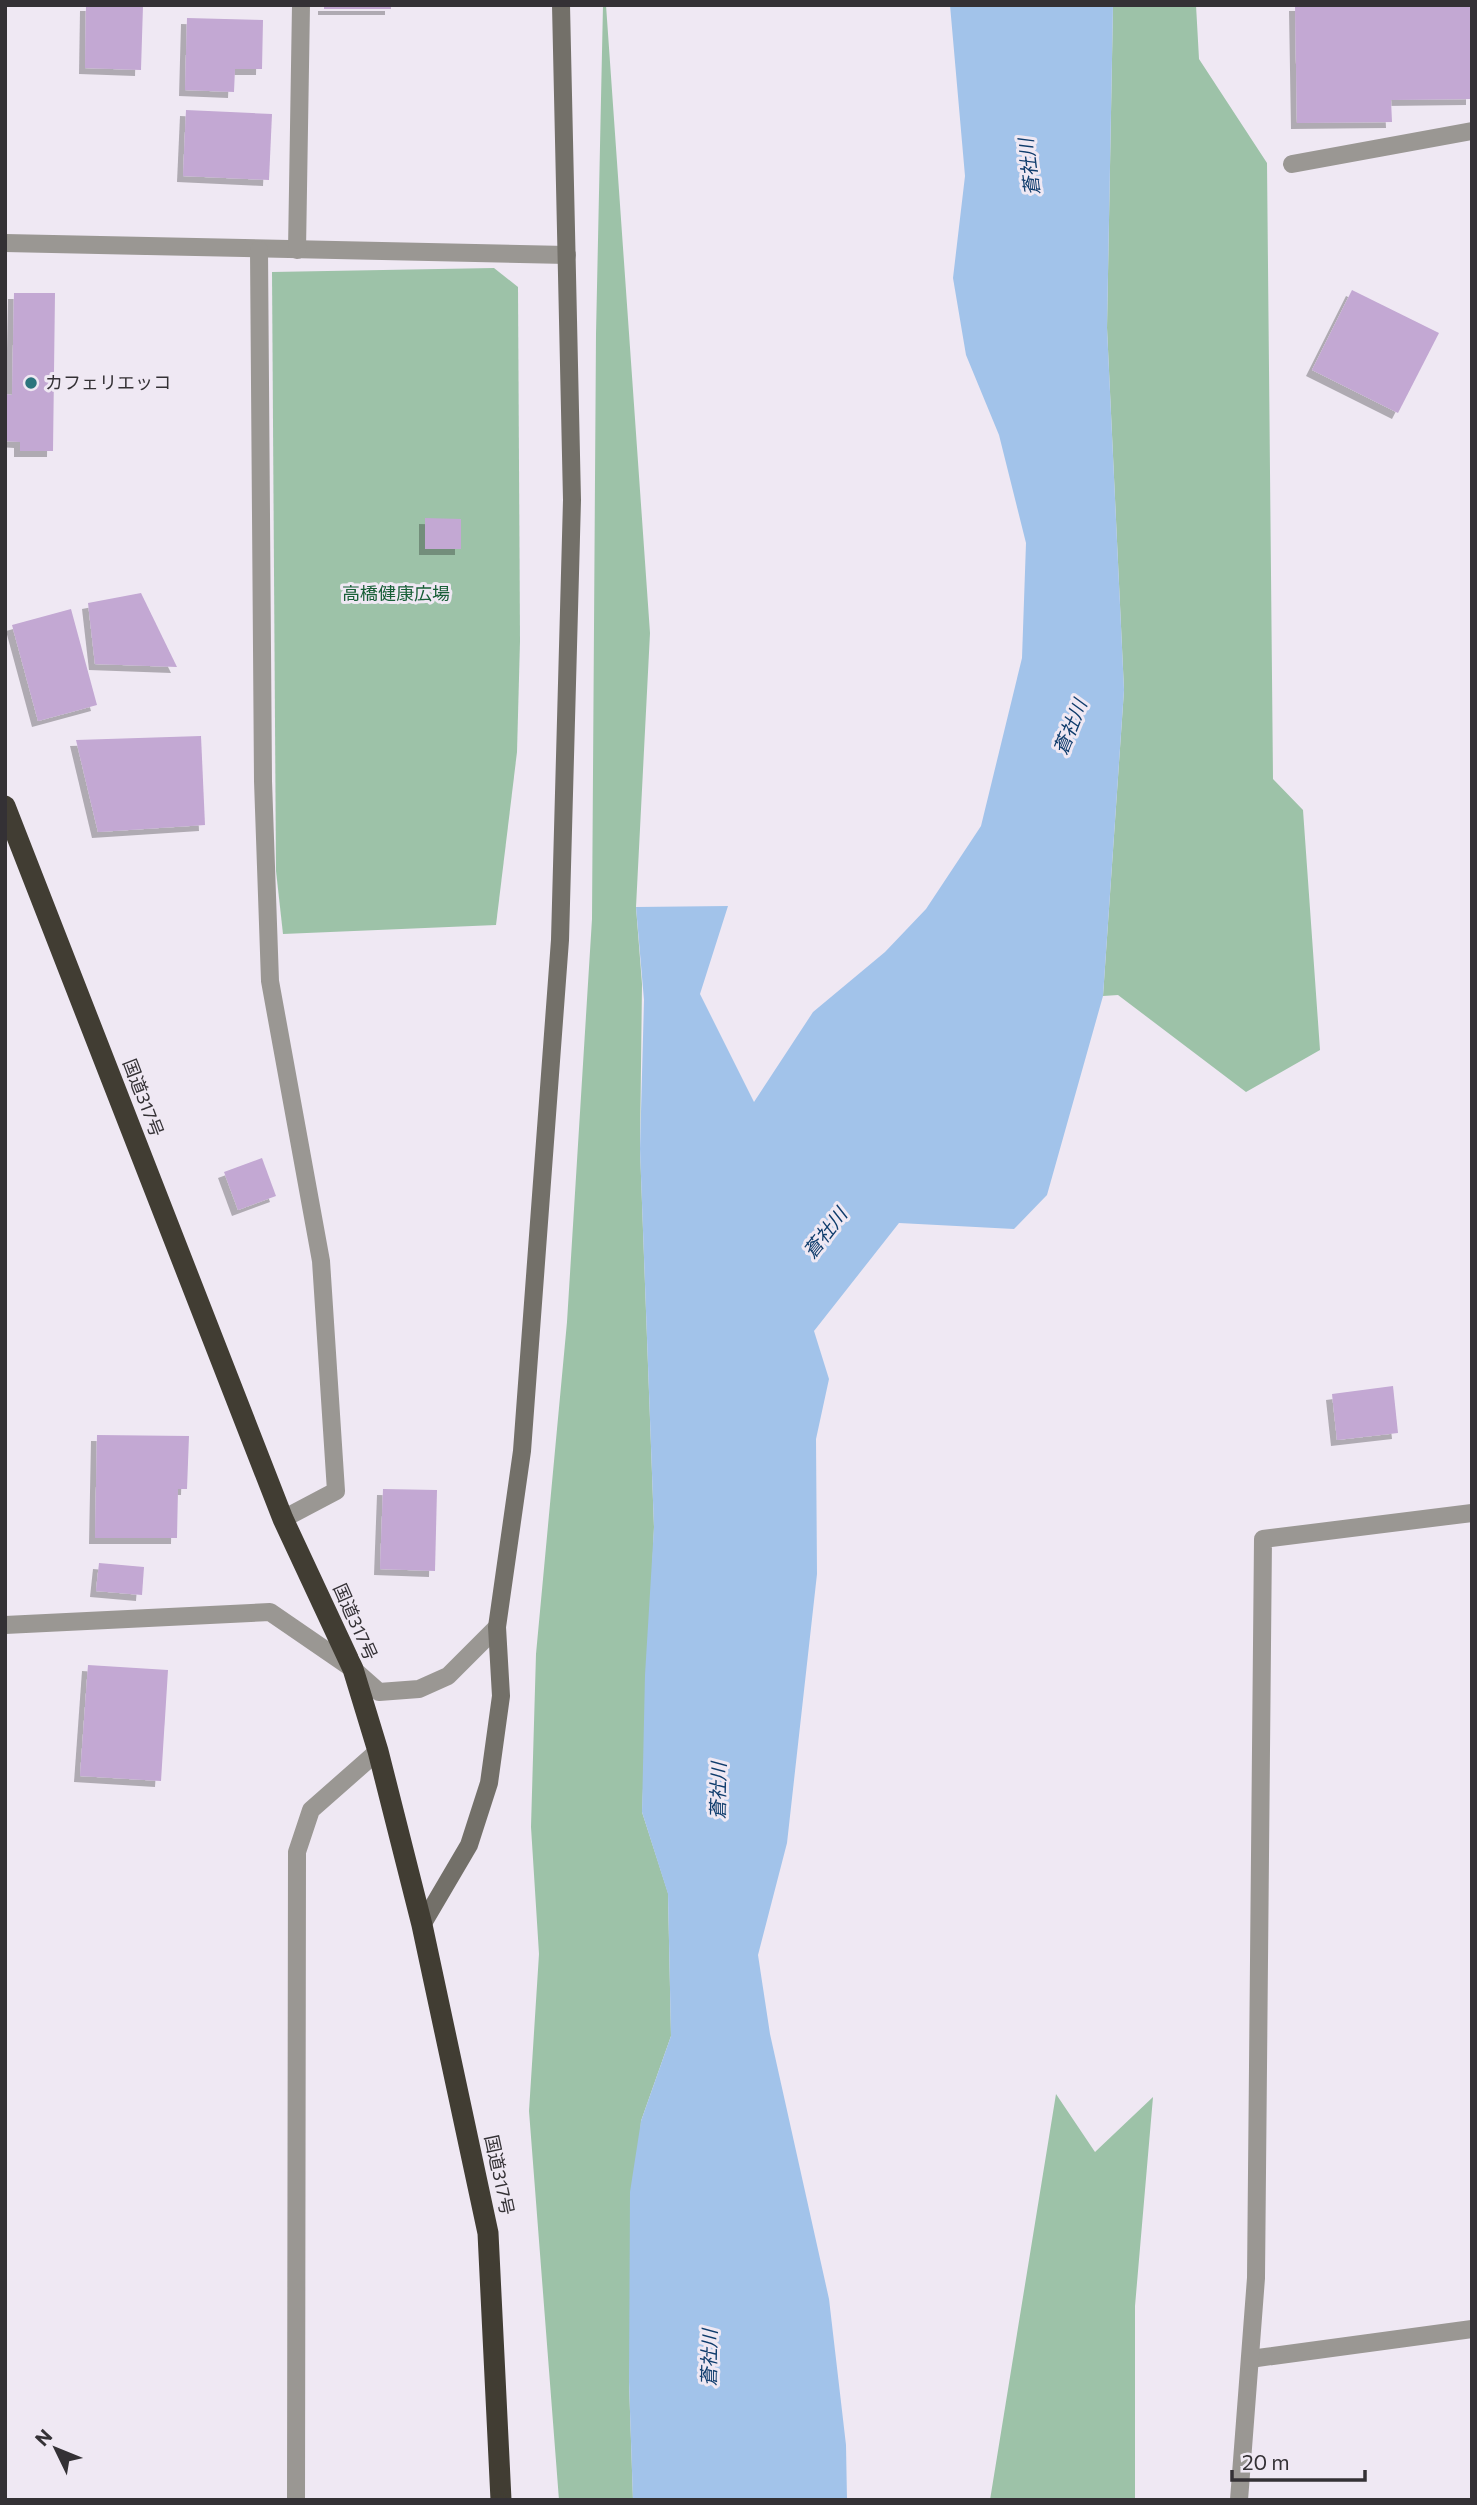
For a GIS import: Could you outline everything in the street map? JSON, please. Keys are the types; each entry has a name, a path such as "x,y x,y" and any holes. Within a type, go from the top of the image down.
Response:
{"highway":[{"name":"国道317号","path":"5,806 283,1519 353,1669 378,1751 422,1925 488,2233 501,2500"}],"street":[{"path":"297,250 301,5"},
{"path":"422,1925 469,1845 489,1783 501,1696 497,1627 522,1451 560,940 572,500 561,5"},
{"path":"1292,164 1472,131"},
{"path":"5,243 567,255"},
{"path":"259,250 263,781 270,981 321,1261 336,1491 283,1519"},
{"path":"1239,2500 1256,2278 1264,1539 1472,1513"},
{"path":"5,1625 270,1612 353,1669 379,1692 419,1689 448,1676 497,1627"},
{"path":"296,2500 297,1852 312,1810 378,1751"},
{"path":"1250,2359 1472,2329"}],"green space":[{"path":"603,5 606,5 650,633 636,907 642,984 640,1149 654,1527 642,1812 668,1893 671,2036 641,2121 629,2382 633,2500 559,2500 529,2111 539,1954 531,1827 536,1654 567,1322 592,919 596,334"},
{"path":"1113,5 1196,5 1199,59 1267,163 1273,779 1303,810 1320,1050 1246,1092 1118,995 1103,996 1124,690 1107,328"},
{"name":"高橋健康広場","path":"494,268 518,287 520,641 517,752 496,925 283,934 276,871 272,272"},
{"path":"1056,2094 1095,2152 1153,2097 1135,2306 1135,2500 990,2500"}],"water":[{"name":"蒼社川","path":"950,5 1113,5 1107,328 1124,690 1103,996 1047,1195 1014,1229 899,1223 814,1331 829,1379 816,1439 817,1574 787,1843 758,1955 770,2034 829,2299 846,2445 847,2500 633,2500 629,2382 630,2192 641,2121 671,2036 668,1894 642,1812 645,1675 654,1527 640,1149 644,1000 636,907 728,906 700,994 754,1102 813,1012 885,952 926,909 981,826 1022,658 1026,543 999,435 966,355 953,278 965,176"}],"building":[{"path":"86,5 143,5 141,70 85,68"},
{"path":"324,5 391,5 391,9 324,9"},
{"path":"1295,5 1472,5 1472,99 1391,100 1392,122 1297,123"},
{"path":"187,18 263,20 262,69 235,69 234,92 185,90"},
{"path":"186,110 272,114 269,180 183,176"},
{"path":"1352,290 1439,333 1398,413 1312,370"},
{"path":"14,293 55,293 53,451 20,451 20,442 5,441 5,394 12,395"},
{"path":"425,518 461,519 461,549 425,549"},
{"path":"141,593 177,667 95,664 88,603"},
{"path":"71,609 97,705 38,721 12,625"},
{"path":"201,736 205,825 98,832 76,740"},
{"path":"262,1158 276,1196 238,1210 224,1172"},
{"path":"1393,1386 1398,1433 1337,1440 1332,1394"},
{"path":"97,1435 189,1436 187,1489 178,1489 177,1538 95,1538"},
{"path":"383,1489 437,1490 435,1571 380,1569"},
{"path":"99,1563 144,1567 142,1595 96,1591"},
{"path":"88,1665 168,1670 161,1781 80,1776"}],"place":[{"name":"カフェリエッコ","path":"31,383"}]}
